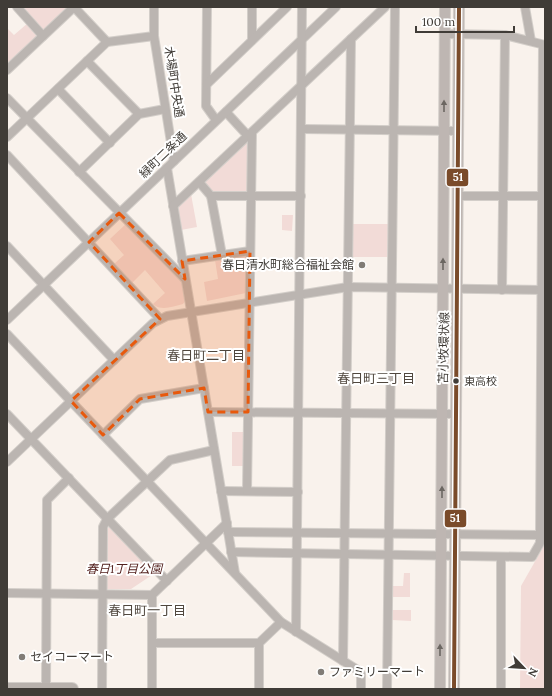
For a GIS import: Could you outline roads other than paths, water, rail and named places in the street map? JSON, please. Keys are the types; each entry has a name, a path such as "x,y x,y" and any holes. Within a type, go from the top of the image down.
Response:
{"highway":[{"path":"7,689 72,689"}],"main road":[{"name":"苫小牧環状線","path":"440,689 445,7"},
{"name":"苫小牧環状線","path":"454,689 459,7"}],"street":[{"path":"17,7 44,36"},
{"path":"7,70 74,7 108,42"},
{"name":"木場町中央通","path":"154,7 154,36 174,161"},
{"path":"207,7 206,106 216,120"},
{"path":"252,7 252,40"},
{"path":"207,84 287,7"},
{"path":"296,632 302,7"},
{"name":"緑町二条通","path":"7,320 336,7"},
{"path":"173,206 385,7"},
{"path":"387,689 395,7"},
{"path":"525,7 531,41"},
{"path":"231,552 501,558 532,557 540,543 544,45 505,35 445,34"},
{"path":"502,290 505,35"},
{"path":"7,137 108,42 154,36"},
{"path":"343,661 351,39"},
{"path":"87,61 139,114"},
{"path":"58,89 110,143"},
{"path":"7,98 185,279"},
{"path":"79,172 139,114 165,109"},
{"path":"226,112 250,135 251,195 247,491"},
{"path":"302,129 458,131"},
{"path":"7,155 160,319"},
{"path":"167,168 235,573"},
{"path":"199,182 211,196 222,255"},
{"path":"211,196 301,196"},
{"path":"458,196 542,196"},
{"path":"7,246 114,360"},
{"path":"182,262 250,251"},
{"path":"7,462 114,360 160,319 191,312 348,287 443,287 457,290 543,290"},
{"path":"7,334 281,622 361,674 361,689"},
{"path":"103,435 140,399 204,388"},
{"path":"208,412 456,414"},
{"path":"7,414 167,581"},
{"path":"102,689 103,527 107,519 174,458 214,450"},
{"path":"46,689 46,500 69,478"},
{"path":"221,491 298,492"},
{"path":"7,593 152,595 226,523"},
{"path":"228,532 540,535"},
{"path":"501,558 501,689"},
{"path":"152,595 152,689"},
{"path":"152,643 259,643 281,622"},
{"path":"259,643 259,689"}],"place":[{"name":"春日清水町総合福祉会館","path":"362,265"},
{"name":"東高校","path":"456,381"},
{"name":"セイコーマート","path":"22,657"},
{"name":"ファミリーマート","path":"321,672"}],"district":[{"name":"春日町二丁目","path":"206,355"},
{"name":"春日町三丁目","path":"376,378"},
{"name":"春日町一丁目","path":"147,610"}],"park label":[{"name":"春日1丁目公園","path":"124,569"}]}
